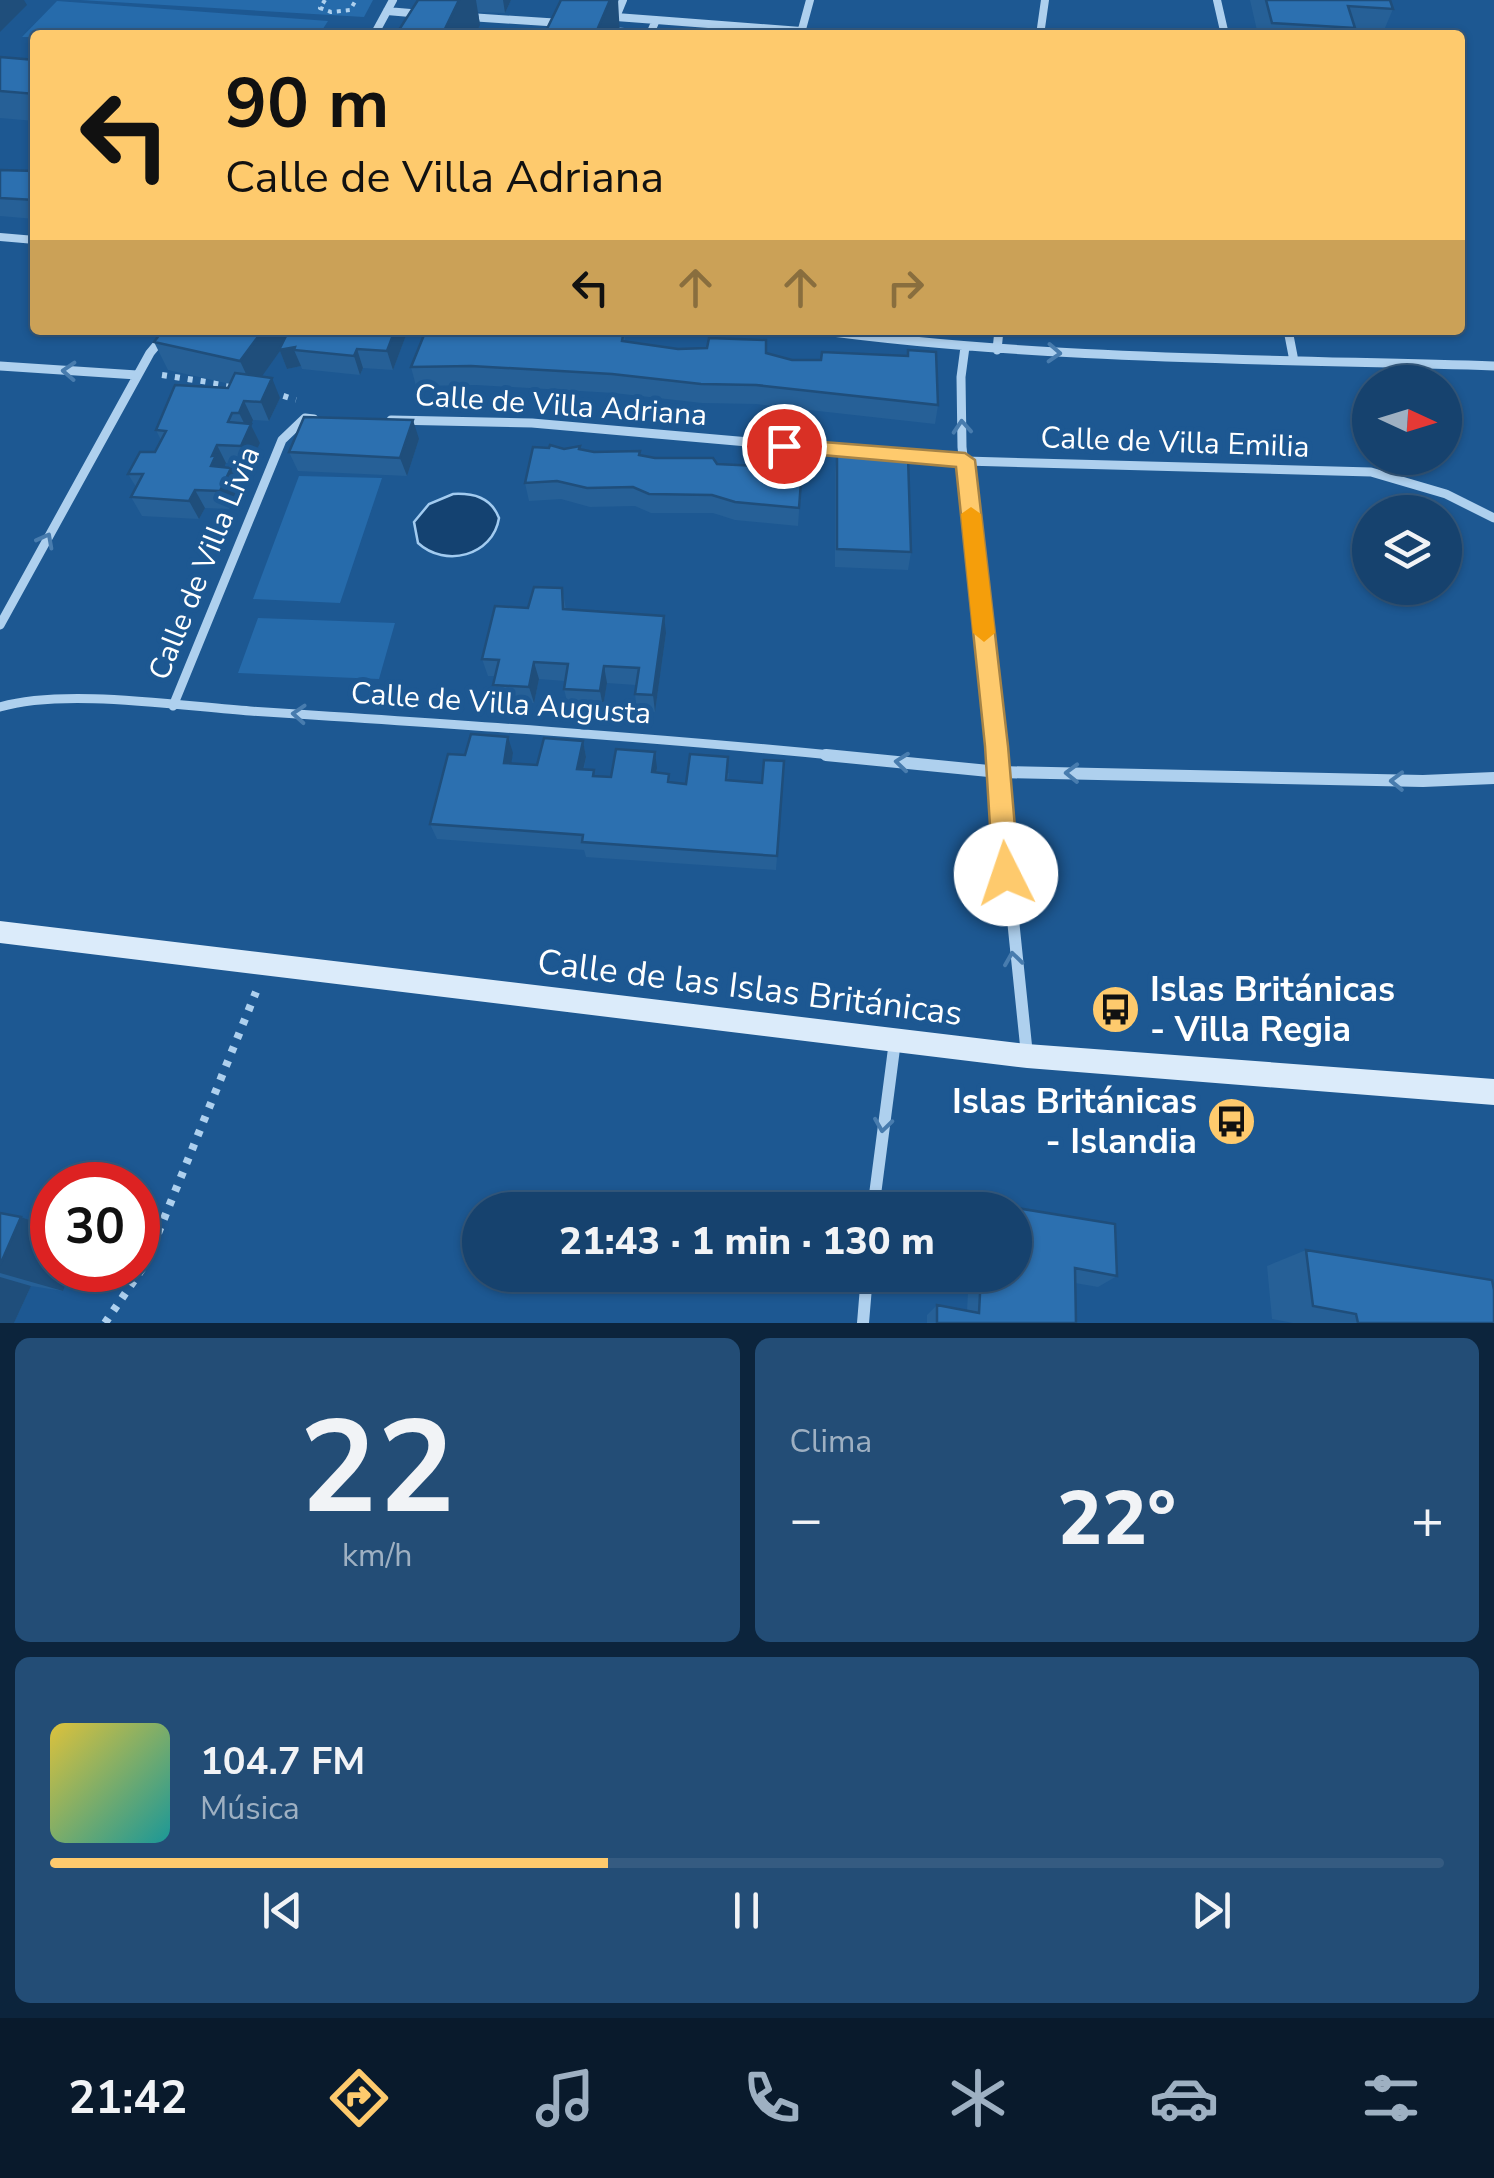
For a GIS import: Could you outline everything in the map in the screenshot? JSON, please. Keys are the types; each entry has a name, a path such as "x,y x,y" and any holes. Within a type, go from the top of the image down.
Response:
{"street":[{"path":"377,30 393,0"},
{"path":"611,30 623,0"},
{"path":"802,30 810,0"},
{"path":"1041,30 1045,0"},
{"path":"1217,0 1224,30"},
{"path":"387,11 425,14"},
{"path":"462,16 575,24"},
{"path":"616,17 768,30"},
{"path":"652,30 656,20"},
{"path":"594,25 613,26"},
{"path":"0,237 30,240"},
{"path":"0,626 137,375 166,335"},
{"path":"862,335 997,350 1494,366"},
{"path":"997,350 998,335"},
{"path":"1289,335 1294,361"},
{"path":"966,347 959,377 965,460 998,772 1011,942 1027,1056"},
{"path":"0,366 137,375"},
{"path":"306,418 324,418"},
{"name":"Calle de Villa Livia","path":"172,706 282,440 306,418"},
{"name":"Calle de Villa Adriana","path":"380,420 532,423 965,460"},
{"name":"Calle de Villa Emilia","path":"965,460 1371,472 1446,494 1494,518"},
{"name":"Calle de Villa Augusta","path":"0,707 31,698 638,736 998,772"},
{"path":"998,772 1423,781 1494,778"},
{"name":"Calle de las Islas Británicas","path":"0,932 1027,1056 1494,1092"},
{"path":"876,1192 895,1040"},
{"path":"864,1323 866,1292"}],"path":[{"path":"324,0 320,8 332,12 350,10 356,0"},
{"path":"137,375 170,375 236,386"},
{"path":"266,391 294,396 306,418"},
{"path":"105,1323 146,1264 268,963"}],"shaded area":[{"path":"80,0 373,0 364,17"},
{"path":"57,1 328,21 322,30 30,30 30,37 22,37"},
{"path":"299,476 382,478 340,603 253,599"},
{"path":"453,494 480,498 491,505 499,518 495,531 478,549 454,556 441,555 418,543 414,522 429,504"},
{"path":"258,618 395,623 379,679 238,673"}],"building":[{"path":"418,0 459,0 444,30 399,30"},
{"path":"561,0 610,0 597,30 546,30"},
{"path":"1266,0 1390,0 1393,9 1348,6 1355,28 1272,23"},
{"path":"0,57 30,60 30,94 0,91"},
{"path":"0,170 30,171 30,200 0,198"},
{"path":"159,335 259,335 240,361 154,342"},
{"path":"286,335 393,335 387,351 357,349 354,356 294,350 295,347 279,350"},
{"path":"424,335 623,335 622,341 678,349 707,348 709,338 766,340 766,353 792,360 821,360 822,352 908,356 908,350 936,352 938,405 612,374 471,366 411,367"},
{"path":"235,373 272,378 261,402 244,401 239,413 232,413 228,422 251,424 241,446 217,445 211,466 231,468 220,491 195,490 189,501 131,497 143,474 128,474 140,452 155,452 166,431 156,430 175,385 228,388"},
{"path":"304,417 413,420 400,458 289,452"},
{"path":"550,445 564,449 580,446 579,449 594,452 640,451 639,455 655,458 713,458 717,464 802,468 799,508 735,502 712,495 649,494 633,487 587,488 557,481 525,483 533,447"},
{"path":"837,453 908,457 911,552 837,549"},
{"path":"534,587 562,588 563,609 664,616 653,695 635,694 639,668 604,666 600,691 564,689 568,664 534,662 529,687 493,685 499,660 482,659 495,606 528,608"},
{"path":"471,734 508,737 504,763 537,765 544,738 583,741 577,769 594,770 593,776 611,777 616,749 655,752 652,772 669,774 668,782 686,784 690,754 728,757 726,780 762,783 764,760 784,761 777,856 582,842 583,835 430,824 448,754 465,755"},
{"path":"1032,1210 1115,1224 1117,1276 1075,1268 1076,1323 937,1323 937,1305 979,1313 980,1292 1032,1292"},
{"path":"0,1213 21,1217 0,1265"},
{"path":"1306,1250 1492,1280 1494,1323 1358,1323 1356,1314 1313,1306"}],"slow traffic":[{"path":"971,514 984,633"}],"place":[{"name":"Islas Británicas - Villa Regia","path":"1115,1009"},
{"name":"Islas Británicas - Islandia","path":"1232,1121"}],"route":[{"path":"784,446 965,460 1006,874"}]}
